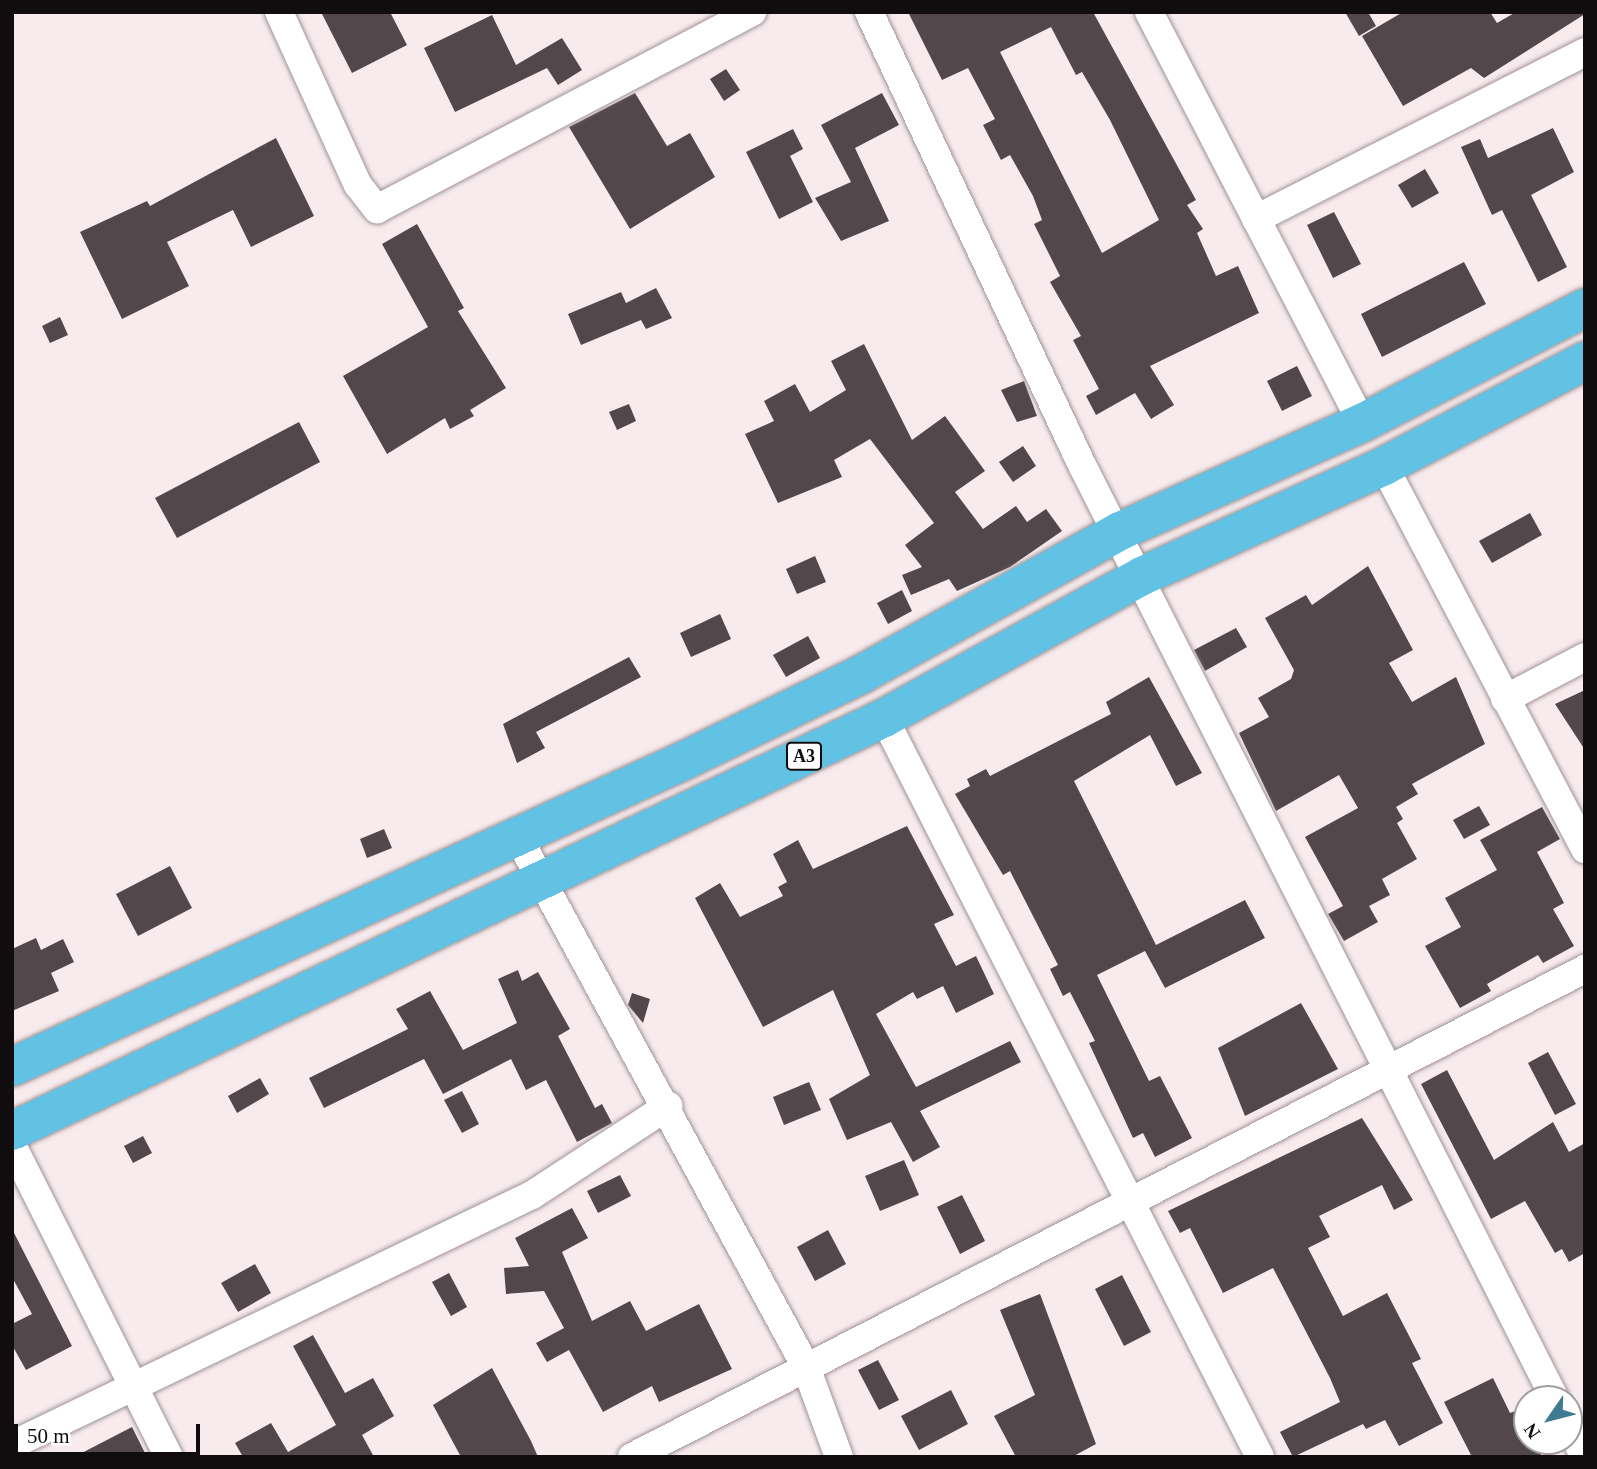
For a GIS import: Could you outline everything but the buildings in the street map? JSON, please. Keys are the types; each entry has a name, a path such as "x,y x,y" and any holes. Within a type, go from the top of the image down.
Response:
{"highway":[{"name":"A3","path":"12,1067 519,839 862,674 1119,531 1362,423 1585,308"},
{"name":"A3","path":"12,1131 884,718 1142,576 1384,466 1585,360"}],"street":[{"path":"279,12 358,185 377,209 753,12"},
{"path":"869,12 1005,307 1142,576 1385,1069 1548,1385"},
{"path":"1149,12 1362,423"},
{"path":"1256,219 1585,52"},
{"path":"1384,466 1585,849"},
{"path":"1505,699 1585,657"},
{"path":"884,718 1261,1457"},
{"path":"519,839 539,883 668,1106 806,1367 839,1457"},
{"path":"632,1457 1128,1199 1585,969"},
{"path":"12,1445 132,1392 339,1283 532,1195 668,1106"},
{"path":"12,1145 132,1392 169,1457"}]}
